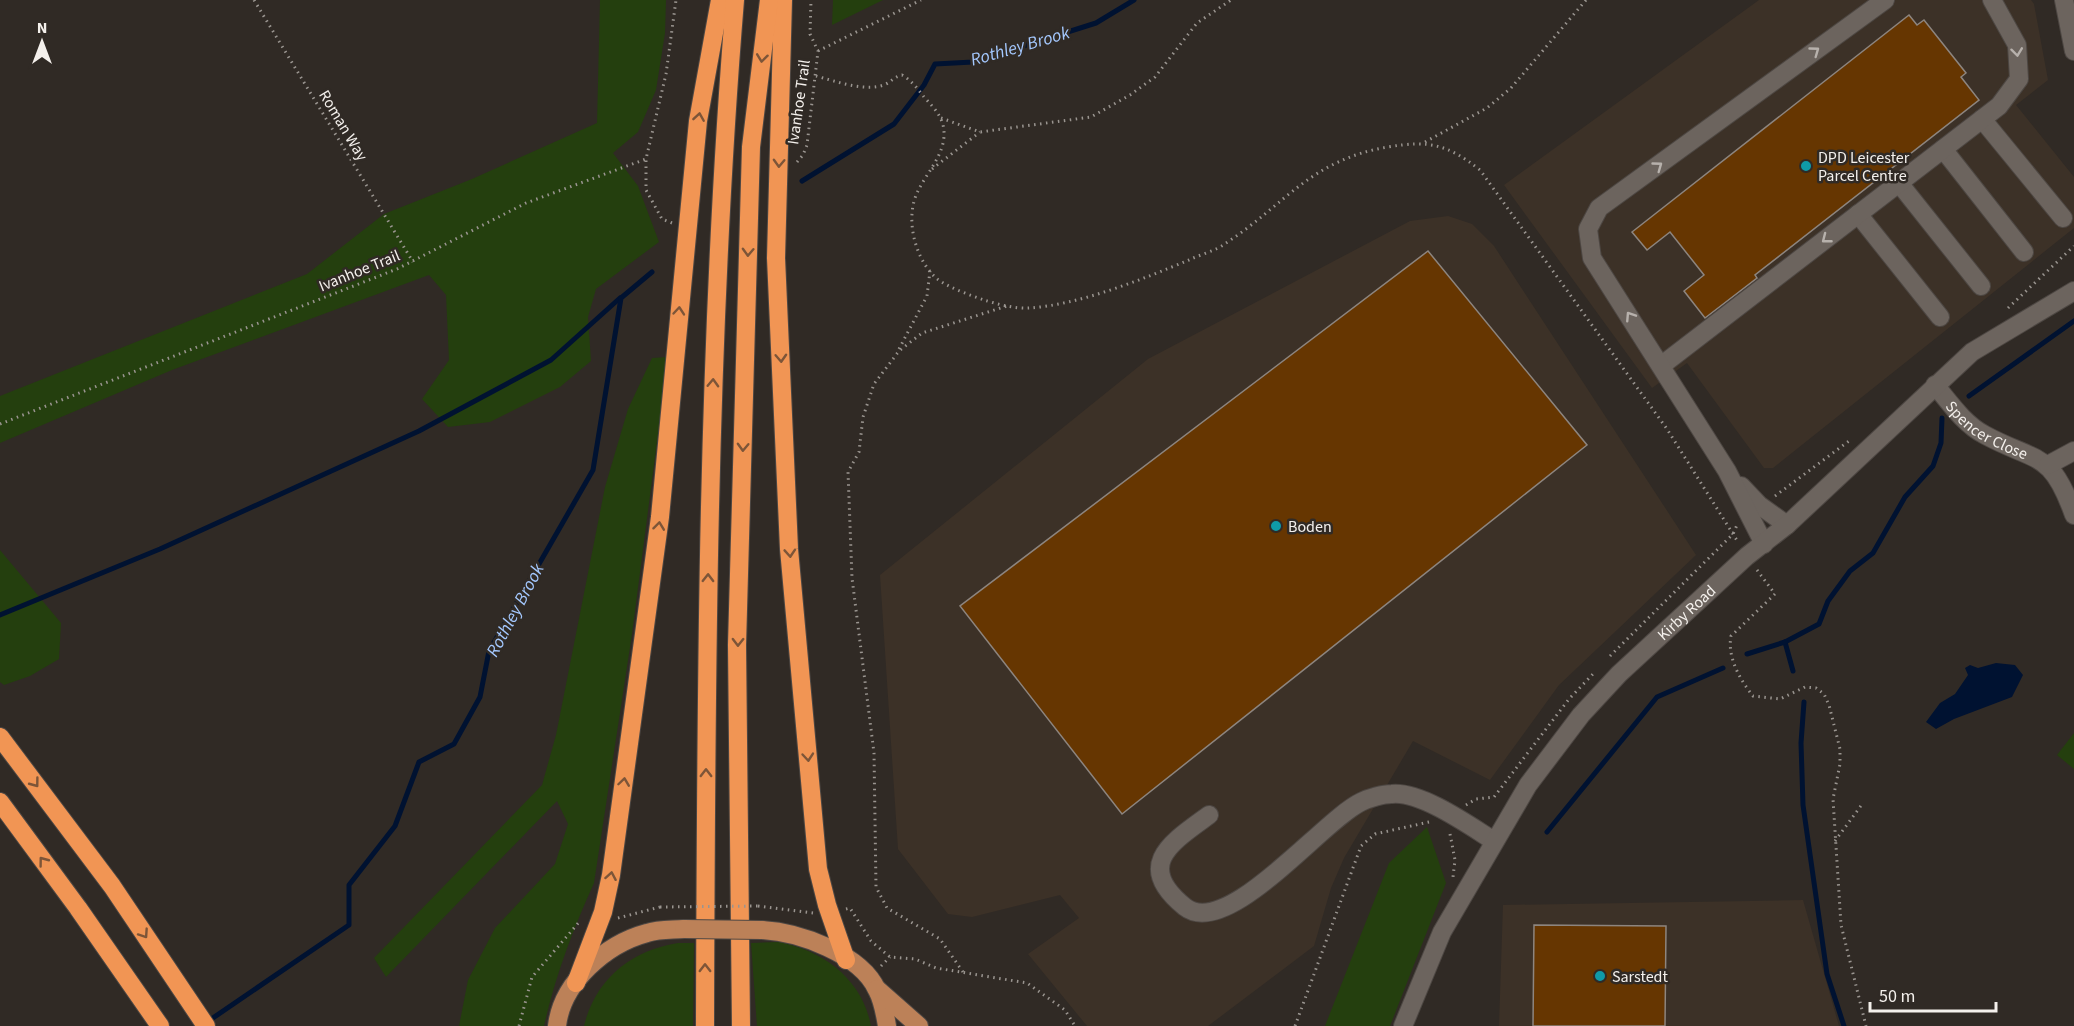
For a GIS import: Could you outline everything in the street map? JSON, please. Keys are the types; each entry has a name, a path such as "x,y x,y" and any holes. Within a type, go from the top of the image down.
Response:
{"highway":[{"path":"576,983 603,912 612,875 660,517 698,121 720,0"},
{"path":"705,1026 706,647 713,382 724,134 735,0"},
{"path":"741,1026 738,645 750,171 769,0"},
{"path":"783,0 776,258 789,549 818,869 826,905 846,960"},
{"path":"0,736 111,886 206,1026"},
{"path":"0,802 78,908 160,1026"}],"main road":[{"path":"557,1026 561,1008 591,964 626,940 658,930 684,929 762,930 801,936 823,944 866,976 877,989 919,1026"},
{"path":"877,989 887,1026"}],"street":[{"path":"1764,544 1727,471 1662,365 1592,258 1588,229 1599,208 1885,0"},
{"path":"1662,365 1999,106 2019,79 2018,45 1992,0"},
{"path":"2064,0 2074,51"},
{"path":"1982,118 2063,218"},
{"path":"1943,149 2024,252"},
{"path":"1899,183 1981,286"},
{"path":"1858,214 1940,318"},
{"name":"Kirby Road","path":"1403,1026 1442,932 1494,841 1552,751 1604,690 1671,624 1747,556 1787,525 1972,352 2074,291"},
{"name":"Spencer Close","path":"1935,385 1976,429 2048,465 2062,483 2074,515"},
{"name":"Spencer Close","path":"2048,465 2074,451"},
{"path":"1727,471 1759,505 1787,525"},
{"path":"1209,815 1168,846 1159,868 1165,887 1187,909 1207,914 1222,910 1246,896 1360,802 1393,793 1430,803 1494,841"}],"path":[{"name":"Roman Way","path":"254,0 413,262"},
{"path":"676,0 666,74 645,159 646,190 655,207 662,219 670,223 679,222"},
{"path":"811,0 810,34 818,51"},
{"name":"Ivanhoe Trail","path":"797,162 807,145 818,51 921,0"},
{"path":"941,118 980,132 1091,117 1130,95 1155,77 1197,23 1231,0"},
{"path":"816,76 867,86 885,84 893,77 902,75 912,82 941,118 944,139 912,208 912,227 923,264 937,279 984,300 1027,309 1053,305 1140,280 1226,244 1285,195 1337,160 1373,149 1424,142 1487,108 1511,88 1586,0"},
{"path":"929,171 980,132"},
{"path":"1424,142 1443,147 1462,156 1479,170 1666,429 1774,594 1731,636 1730,646 1740,676 1753,696 1780,699 1805,687 1816,688 1824,694 1829,705 1840,749 1840,764 1833,799 1841,925 1866,1026"},
{"name":"Ivanhoe Trail","path":"0,424 413,262 469,230 526,203 645,159"},
{"path":"930,271 927,296 898,351 874,384 863,417 859,452 848,472 852,578 874,753 876,887 886,908 940,939 963,972"},
{"path":"898,351 922,333 1008,306"},
{"path":"1834,842 1863,802"},
{"path":"1296,1026 1361,846 1375,834 1432,822"},
{"path":"1441,828 1450,834 1455,860"},
{"path":"660,907 758,906"},
{"path":"890,957 915,958 936,968 1027,983 1065,1010 1075,1026"}],"shaded area":[{"path":"1759,0 2031,0 2034,4 2048,80 2016,105 2074,177 2074,228 1773,468 1764,468 1687,363 1652,388 1504,185"},
{"path":"1448,216 1472,224 1494,246 1696,555 1559,685 1490,780 1413,741 1344,858 1331,888 1314,946 1208,1026 1087,1026 1028,954 1079,918 1060,895 972,917 948,914 898,849 880,575 1148,359 1410,221"},
{"path":"1803,900 1839,1026 1499,1026 1503,905"}],"green space":[{"path":"600,0 666,0 665,33 656,90 638,132 613,153 638,186 659,242 596,289 588,317 591,361 560,387 490,422 448,427 422,399 449,360 446,295 429,275 172,370 0,443 0,396 307,274 384,214 472,179 597,123"},
{"path":"833,0 883,0 832,25"},
{"path":"668,357 632,634 594,883 565,953 544,1026 459,1026 468,980 495,928 555,864 568,824 557,801 386,977 374,958 542,785 556,735 605,487 628,409 652,358"},
{"path":"0,550 61,623 59,659 30,676 4,685 0,682"},
{"path":"2074,733 2074,769 2057,755"},
{"path":"1427,827 1446,883 1390,1026 1325,1026 1389,863"},
{"path":"779,942 811,952 838,970 859,994 871,1026 757,1026 751,943"},
{"path":"678,943 694,943 693,1026 584,1026 597,994 618,970 645,952"}],"water":[{"path":"1996,663 2015,665 2023,675 2012,697 1954,719 1936,729 1926,722 1940,703 1955,694 1968,675 1965,668 1970,665 1978,668"}],"building":[{"name":"DPD Leicester Parcel Centre","path":"1909,15 1917,25 1924,20 1966,73 1961,77 1979,100 1755,275 1757,278 1705,318 1684,291 1704,275 1670,232 1647,250 1632,232"},
{"name":"Boden","path":"1428,251 1587,445 1122,814 960,606"},
{"name":"Sarstedt","path":"1534,925 1666,926 1665,1026 1533,1026"}],"waterway":[{"name":"Rothley Brook","path":"802,181 894,124 924,85 935,64 973,62 1096,23 1134,0"},
{"name":"Rothley Brook","path":"207,1022 349,925 349,885 395,826 419,762 454,744 480,697 489,651 593,470 621,298 652,272"},
{"name":"Rothley Brook","path":"0,615 160,549 419,431 551,360 620,298"},
{"path":"1969,396 2074,321"},
{"path":"1747,654 1785,642 1819,624 1828,601 1850,571 1873,553 1905,497 1933,466 1941,443 1942,418"},
{"path":"1785,642 1793,671"},
{"path":"1547,832 1657,697 1723,668"},
{"path":"1804,702 1801,743 1803,805 1827,974 1844,1026"}],"place":[{"name":"DPD Leicester Parcel Centre","path":"1806,166"},
{"name":"Boden","path":"1276,526"},
{"name":"Sarstedt","path":"1600,976"}]}
